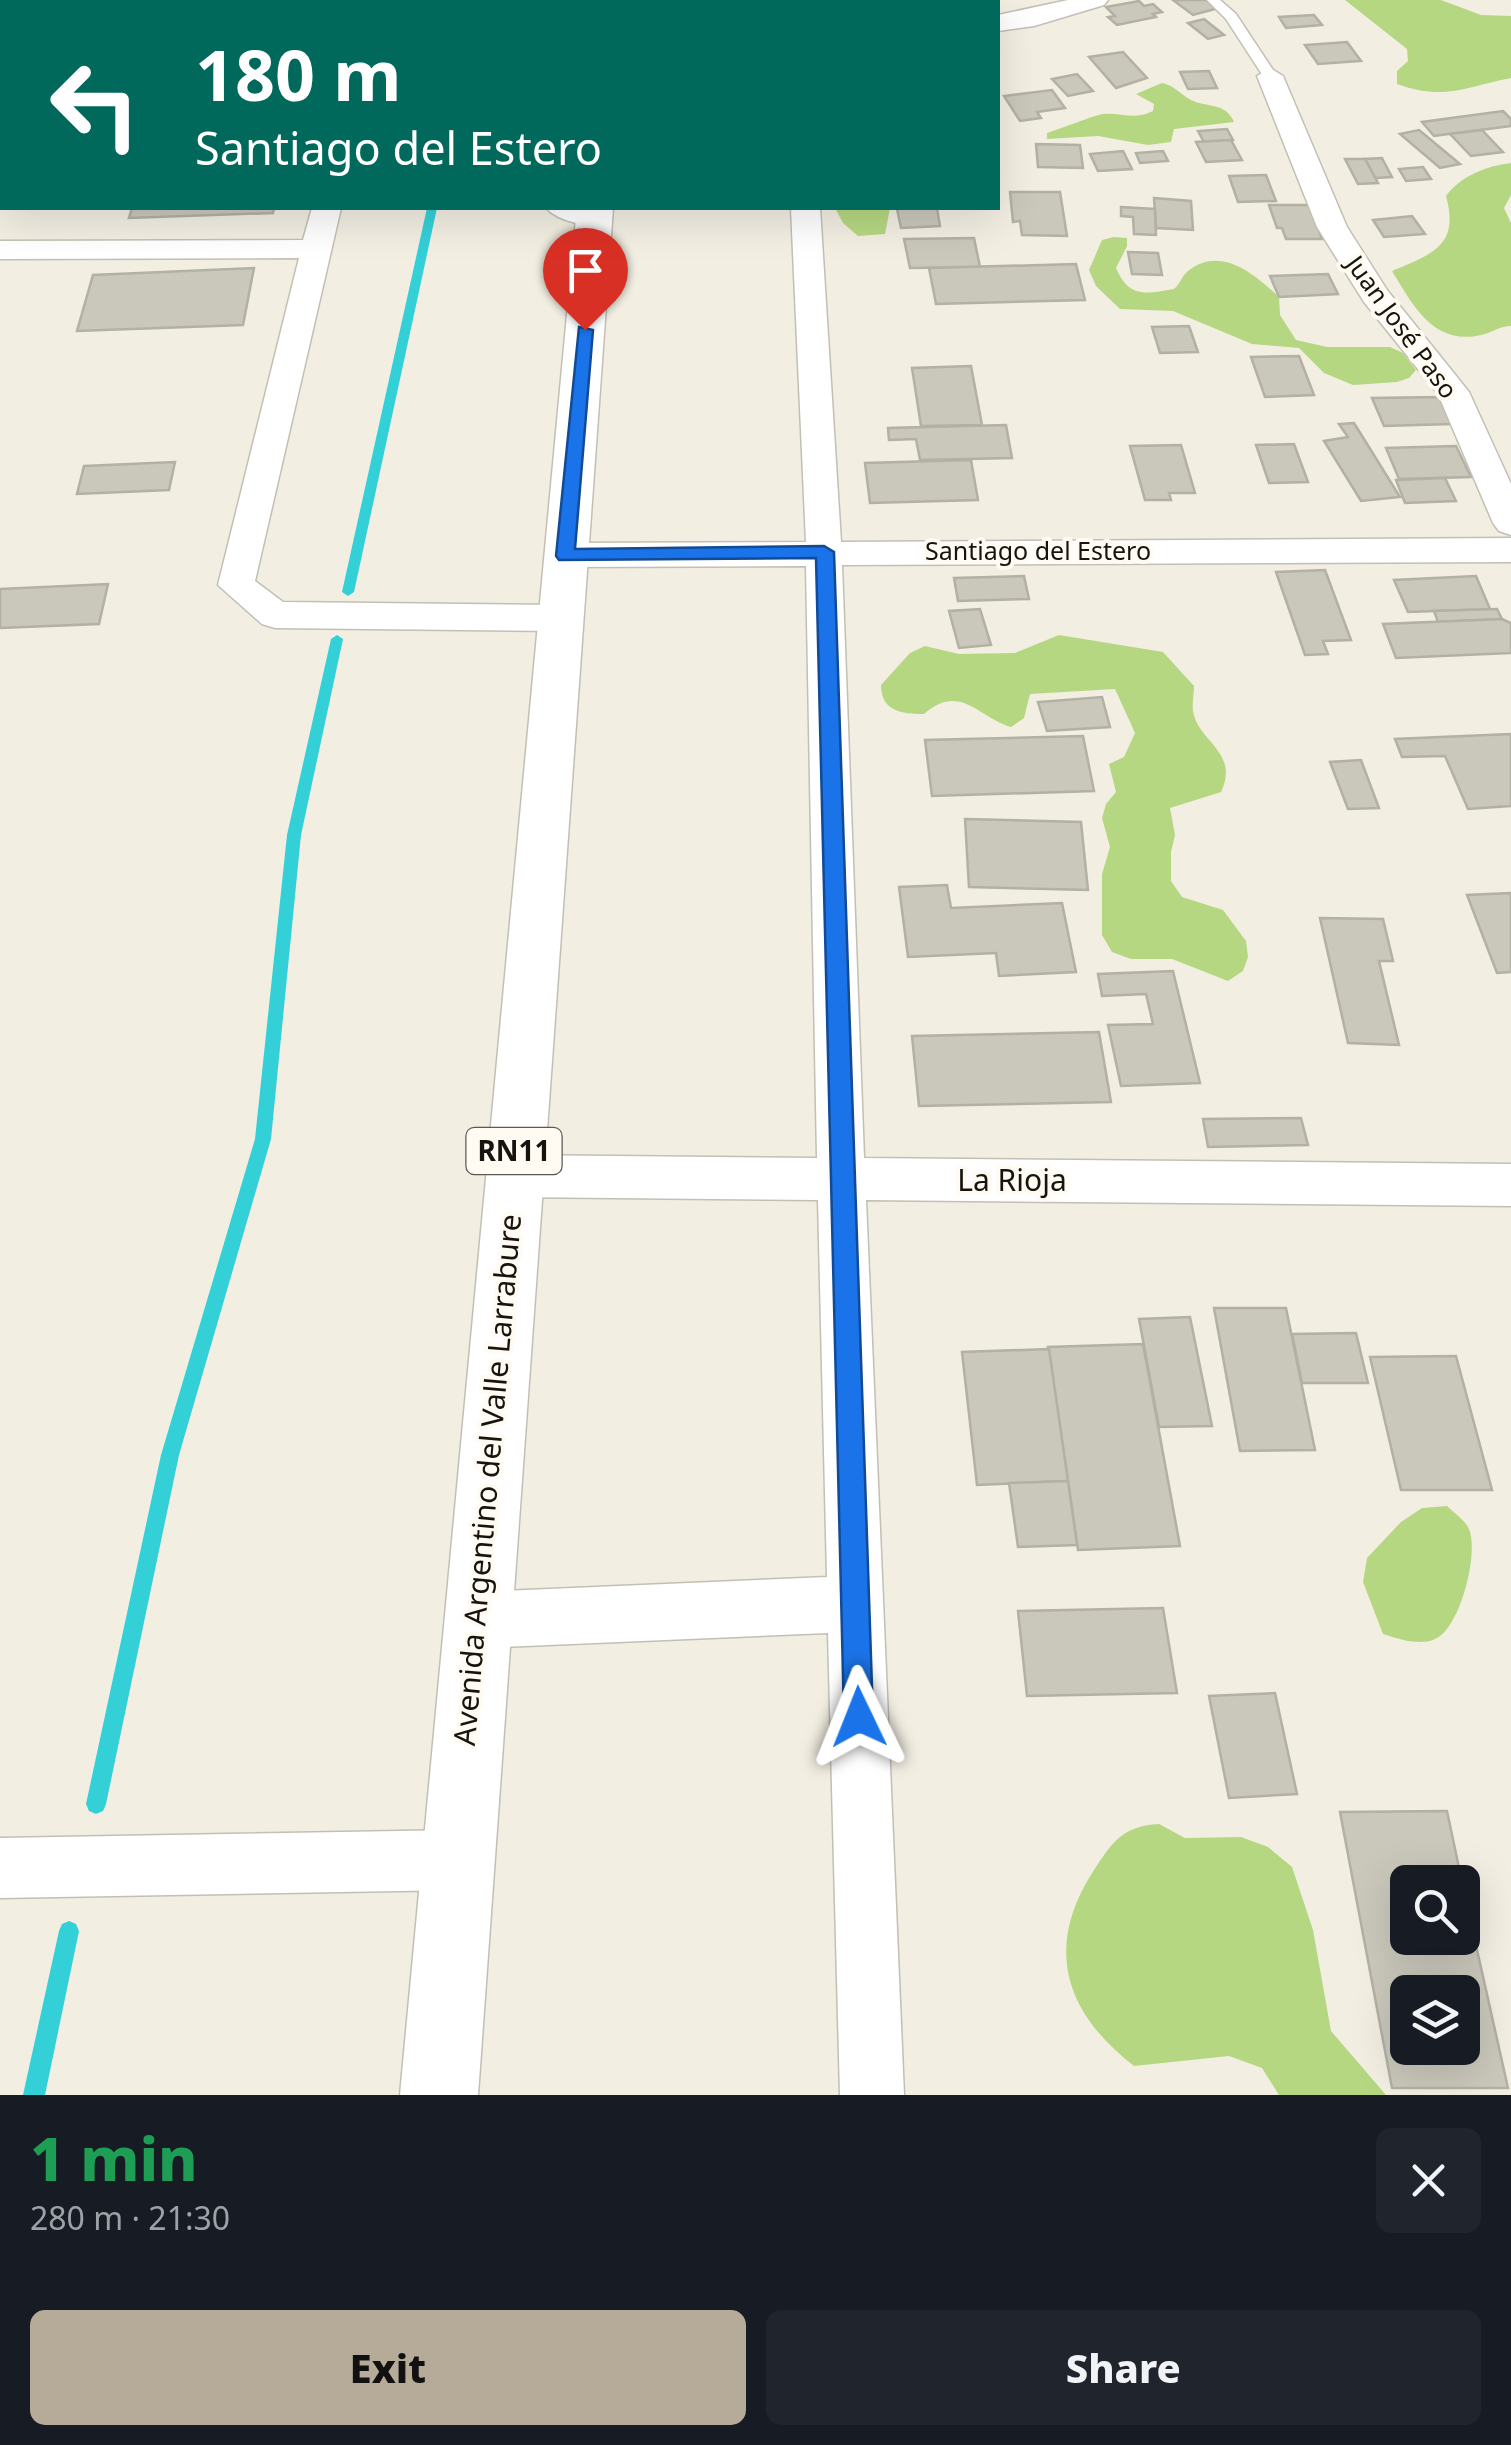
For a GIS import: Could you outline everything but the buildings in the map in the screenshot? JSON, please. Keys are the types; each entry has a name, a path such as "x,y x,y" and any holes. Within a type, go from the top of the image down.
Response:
{"highway":[{"name":"Avenida Argentino del Valle Larrabure","path":"439,2095 566,556 583,211"}],"street":[{"path":"1000,24 1095,0"},
{"name":"Juan José Paso","path":"1270,76 1332,228 1375,295 1453,392 1511,523"},
{"path":"326,210 236,585 275,615 560,618"},
{"path":"805,210 824,552 840,1179 872,2095"},
{"path":"0,250 316,249"},
{"name":"Santiago del Estero","path":"566,556 1511,550"},
{"name":"La Rioja","path":"512,1176 1511,1185"},
{"path":"476,1620 855,1604"},
{"path":"0,1868 458,1860"}],"lane":[{"path":"1212,0 1231,17 1270,76"}],"green space":[{"path":"1345,0 1441,0 1481,15 1511,16 1511,78 1442,92 1397,84 1397,71 1408,61 1407,49"},
{"path":"1162,83 1191,100 1221,108 1234,122 1174,129 1171,142 1148,145 1098,136 1047,139 1047,133 1099,115 1153,111 1154,104 1136,94"},
{"path":"1511,163 1511,195 1504,208 1511,223 1511,326 1464,337 1437,329 1417,309 1392,271 1430,253 1446,237 1446,196 1452,189 1475,173"},
{"path":"836,210 890,210 885,234 858,236 843,223"},
{"path":"1127,238 1116,268 1132,289 1174,289 1188,271 1200,264 1225,262 1248,272 1279,297 1280,315 1296,340 1327,347 1390,347 1403,353 1416,370 1409,378 1397,382 1353,385 1324,373 1299,348 1252,344 1173,311 1120,309 1096,286 1089,270 1102,240"},
{"path":"1059,635 1163,652 1194,686 1196,722 1222,757 1225,778 1221,792 1170,808 1175,835 1171,881 1182,897 1223,910 1246,941 1248,957 1243,971 1228,981 1172,959 1131,959 1112,952 1102,935 1102,874 1110,847 1102,818 1106,804 1116,792 1109,764 1124,757 1135,733 1115,689 1030,694 1024,718 1011,727 959,702 948,701 924,714 900,712 884,700 881,685 910,653 925,646 959,654 1015,653"},
{"path":"1447,1506 1469,1529 1472,1554 1466,1587 1454,1619 1446,1631 1431,1641 1410,1641 1383,1634 1363,1582 1367,1558 1401,1522 1422,1508"},
{"path":"1159,1824 1185,1838 1241,1837 1268,1847 1292,1867 1313,1930 1331,2031 1386,2095 1279,2095 1262,2068 1229,2056 1134,2066 1091,2023 1077,2000 1066,1951 1078,1898 1113,1843 1136,1828"}],"waterway":[{"path":"348,592 432,210"},
{"path":"96,1804 170,1455 263,1139 294,835 337,639"},
{"path":"34,2095 69,1931"}],"route":[{"path":"585,330 566,556 824,552 859,1717"}]}
